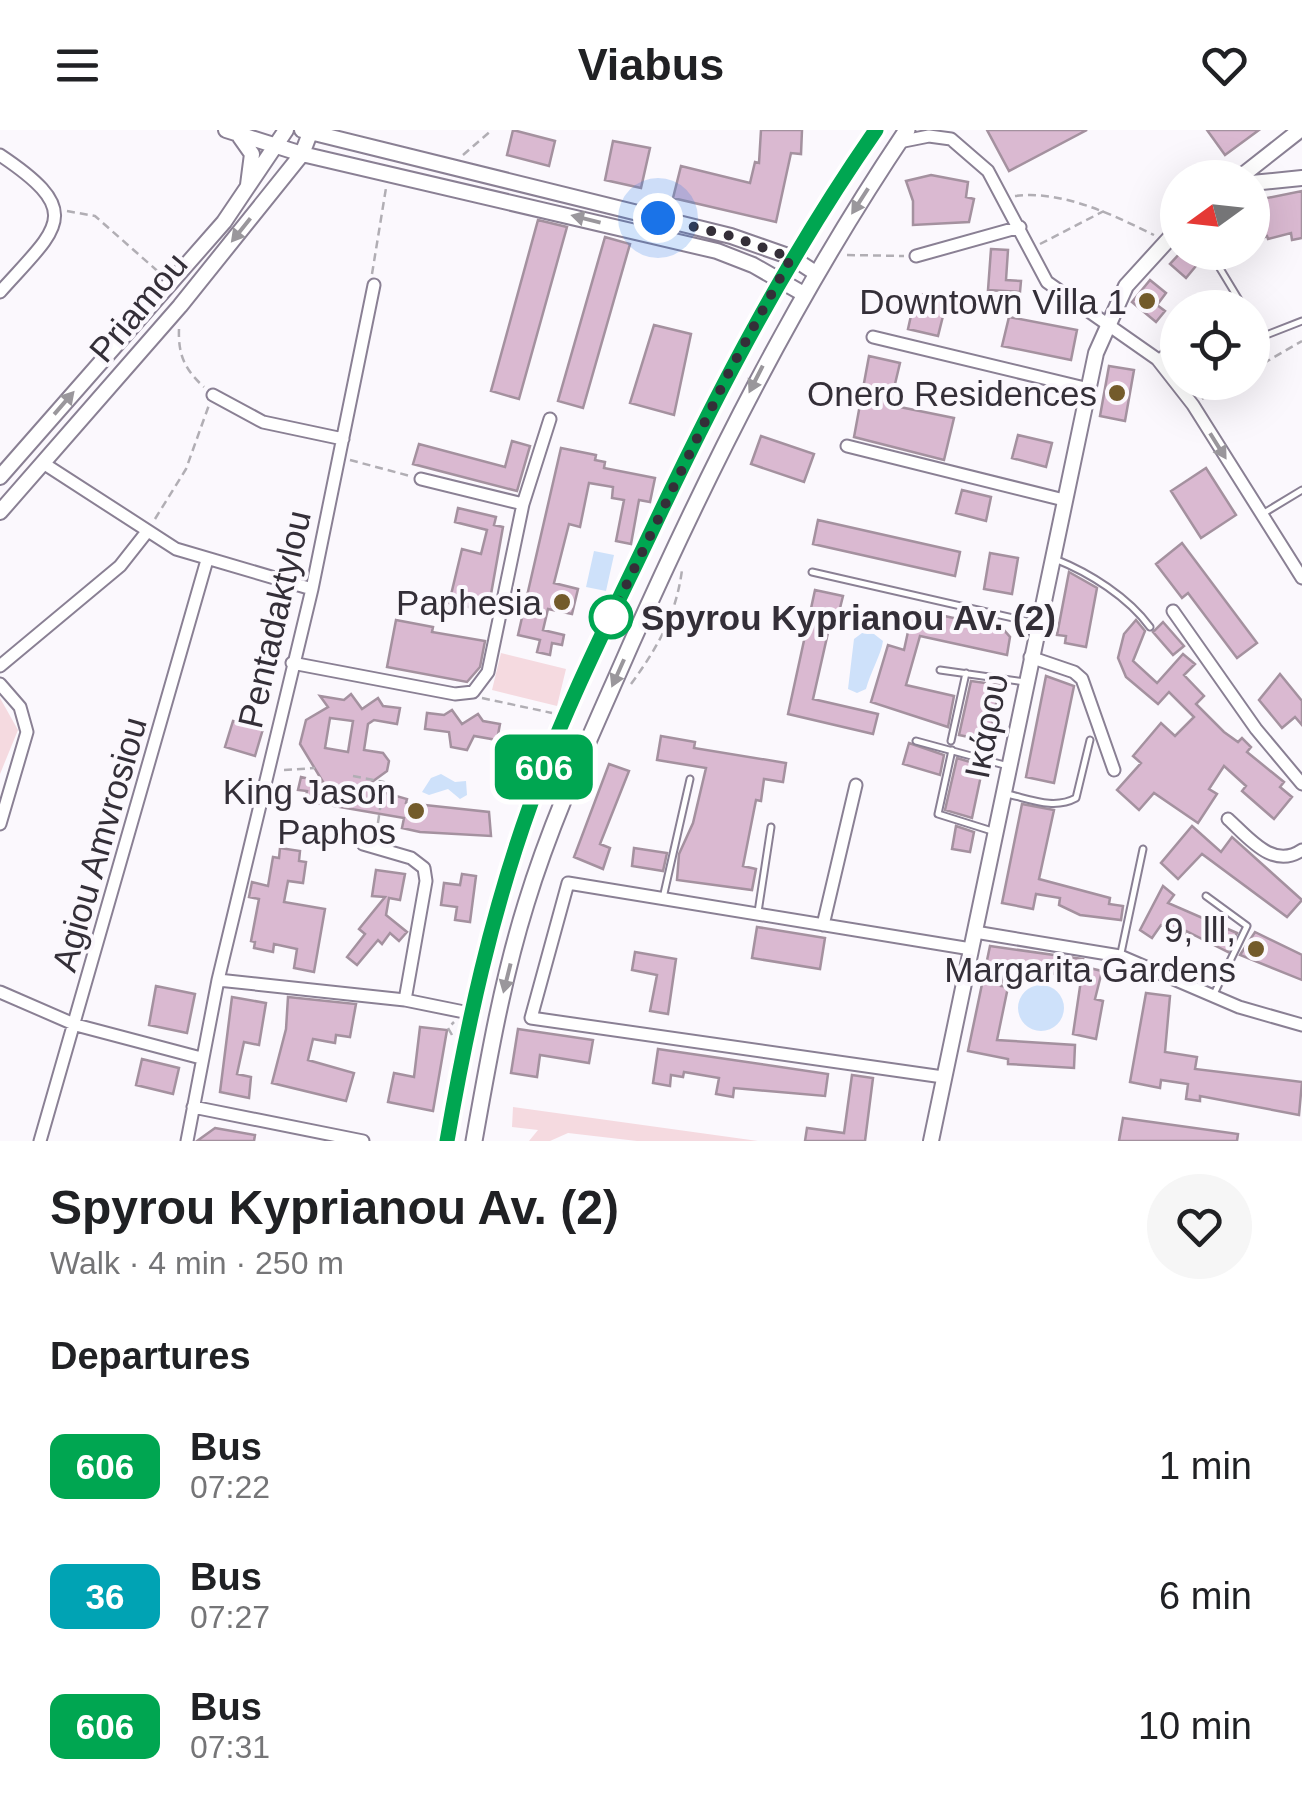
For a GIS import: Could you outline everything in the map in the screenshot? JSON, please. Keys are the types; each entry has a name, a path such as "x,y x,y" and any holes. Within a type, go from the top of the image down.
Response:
{"main road":[{"path":"447,1141 469,1013 524,822 565,715 685,461 779,278 876,130"},
{"path":"474,1141 496,1020 521,924 561,806 684,527 802,293 903,136"}],"street":[{"name":"Priamou","path":"0,477 246,196 286,130"},
{"path":"1262,160 1300,130"},
{"name":"Priamou","path":"0,512 180,306 302,154 306,131"},
{"path":"306,131 731,236 791,258 814,272"},
{"path":"231,132 302,154 717,251 779,278 802,293"},
{"path":"231,132 252,154 246,196"},
{"path":"903,136 948,134 988,171 1048,282 1157,359 1193,405 1302,578"},
{"path":"0,155 42,186 56,209 51,235 0,292"},
{"path":"1270,181 1302,178"},
{"path":"916,256 1020,227"},
{"name":"Ικάρου","path":"931,1141 1030,657 1090,388 1107,324 1126,286 1160,246"},
{"name":"Pentadaktylou","path":"187,1141 218,980 312,589 374,285"},
{"path":"873,337 1090,388"},
{"path":"213,395 263,422 343,440"},
{"path":"292,663 455,694 473,692 488,672 522,504 550,419"},
{"path":"847,446 1064,500"},
{"path":"44,463 146,534 207,560 243,566 312,589"},
{"path":"420,479 522,504"},
{"path":"0,666 120,566 146,534"},
{"name":"Agiou Amvrosiou","path":"40,1141 207,560"},
{"path":"1174,611 1256,729 1302,784"},
{"path":"1030,657 1074,672 1082,679 1114,770"},
{"path":"0,684 20,707 27,732 0,824"},
{"path":"824,925 856,786"},
{"path":"1228,820 1270,855 1291,856 1302,850"},
{"path":"369,845 411,858 424,868 426,881 405,1000"},
{"path":"943,1077 531,1018 568,883 971,948"},
{"path":"974,932 1120,956 1239,1008 1302,1025"},
{"path":"218,980 405,1000 469,1013"},
{"path":"0,992 76,1025 201,1058"},
{"path":"193,1108 363,1141"}],"lane":[{"path":"1270,334 1302,322"},
{"path":"1157,359 1160,356"},
{"path":"1261,515 1302,490"},
{"path":"1052,558 1082,570 1139,612 1150,627"},
{"path":"812,572 1038,624"},
{"path":"940,670 1025,682"},
{"path":"951,741 966,673"},
{"path":"1003,792 1049,804 1071,802 1076,798 1090,740"},
{"path":"916,741 1008,766"},
{"path":"952,750 938,814 995,832"},
{"path":"662,900 690,778"},
{"path":"758,914 771,828"},
{"path":"1120,956 1144,850"},
{"path":"1206,896 1248,926 1214,994"}],"path":[{"path":"451,166 492,130"},
{"path":"374,285 372,268 390,172"},
{"path":"1004,197 1032,194 1105,211 1160,238"},
{"path":"56,209 95,216 171,283"},
{"path":"1030,249 1105,211"},
{"path":"846,247 841,255 916,256"},
{"path":"146,534 186,468 213,395 189,374 178,350 180,306"},
{"path":"1270,360 1302,342"},
{"path":"1193,405 1201,400"},
{"path":"340,457 420,479"},
{"path":"622,696 653,654 677,607 683,563"},
{"path":"473,692 486,701 565,715"},
{"path":"267,768 314,768"},
{"path":"353,776 384,782 369,845"}],"shaded area":[{"path":"501,653 566,669 557,706 492,690"},
{"path":"0,698 18,730 0,774"},
{"path":"513,1107 758,1141 637,1141 568,1133 550,1141 529,1141 538,1130 512,1127"}],"water":[{"path":"594,551 614,555 606,591 586,587"},
{"path":"862,633 874,634 883,641 866,689 857,693 848,689 854,639"},
{"path":"441,774 455,782 466,781 467,795 460,799 448,789 429,795 422,792 431,778"},
{"path":"1041,985 1057,992 1064,1008 1057,1024 1041,1031 1025,1024 1018,1008 1025,992"}],"building":[{"path":"513,130 555,141 549,166 507,155"},
{"path":"761,130 802,130 801,154 791,153 776,222 673,198 681,166 750,183 755,162 759,163"},
{"path":"987,130 1087,130 1009,171"},
{"path":"1207,130 1259,130 1225,155"},
{"path":"613,141 650,148 641,188 605,180"},
{"path":"931,175 968,182 966,197 974,199 969,222 913,225 913,201 906,181"},
{"path":"1302,191 1302,238 1292,240 1291,233 1270,238 1270,197"},
{"path":"538,220 567,227 519,399 491,391"},
{"path":"605,237 630,244 583,408 558,401"},
{"path":"991,249 1008,250 1006,280 1021,281 1020,292 988,290"},
{"path":"1177,270 1193,270 1186,278"},
{"name":"Downtown Villa 1","path":"1150,280 1162,290 1156,322 1132,302"},
{"path":"916,293 947,300 938,336 908,329"},
{"path":"1009,317 1077,330 1071,360 1002,346"},
{"path":"654,325 691,334 674,415 630,403"},
{"path":"869,356 900,363 890,405 954,418 944,460 854,437"},
{"name":"Onero Residences","path":"1109,366 1134,370 1125,421 1100,416"},
{"path":"1018,435 1052,443 1046,467 1012,458"},
{"path":"761,436 814,454 804,482 751,464"},
{"path":"512,441 530,446 517,491 413,464 419,444 505,467"},
{"path":"561,448 596,455 595,460 605,462 604,468 655,478 650,502 639,500 631,544 616,541 624,500 612,498 613,487 589,483 580,527 569,524 554,583 578,589 572,614 548,609 543,630 564,635 562,645 552,643 550,655 537,652 540,640 518,635"},
{"path":"1206,468 1236,515 1201,538 1171,491"},
{"path":"962,490 991,497 986,521 956,513"},
{"path":"458,508 496,517 494,525 503,527 488,611 449,603 462,549 481,554 487,530 455,522"},
{"path":"818,520 960,552 955,576 813,544"},
{"path":"1182,543 1257,643 1237,658 1188,593 1182,598 1156,564"},
{"path":"990,553 1018,558 1012,594 984,589"},
{"path":"1069,572 1097,588 1086,647 1065,643 1066,636 1057,635"},
{"path":"815,590 843,596 838,616 832,615 813,699 878,714 873,734 788,714"},
{"path":"913,609 1003,629 1010,637 1007,655 920,636 906,685 954,696 948,727 871,702 888,645 904,650"},
{"path":"396,620 433,627 432,632 485,641 480,667 467,682 387,667"},
{"path":"1136,620 1145,631 1133,661 1157,683 1183,654 1195,664 1184,675 1204,696 1196,704 1224,732 1238,742 1242,738 1251,747 1247,752 1284,782 1280,787 1292,797 1274,819 1242,791 1246,786 1224,766 1209,789 1217,794 1198,823 1154,793 1139,810 1117,790 1141,763 1133,756 1161,723 1175,736 1194,717 1169,692 1158,704 1126,677 1118,658 1124,634"},
{"path":"1163,622 1184,646 1173,655 1153,632"},
{"path":"1280,674 1302,701 1302,725 1295,717 1282,728 1259,700"},
{"path":"1046,676 1074,686 1054,783 1026,777"},
{"path":"971,681 1000,685 988,741 959,735"},
{"path":"351,694 362,709 378,698 383,706 400,708 397,724 374,720 368,724 364,750 383,753 389,761 387,771 365,787 407,799 406,803 489,812 491,836 420,832 402,828 404,818 305,801 307,791 298,790 301,777 323,782 300,744 306,720 328,707 320,696 344,700","holes":["330,718 353,721 348,752 325,748"]},
{"path":"452,710 462,724 478,714 483,721 500,724 497,740 474,736 467,750 451,747 449,732 425,729 427,713 444,715"},
{"path":"233,721 263,729 255,756 225,747"},
{"path":"661,736 695,742 694,748 786,763 783,782 764,779 761,801 756,800 743,866 756,869 752,890 677,880 679,854 693,823 706,768 657,760"},
{"path":"909,743 944,755 940,775 903,764"},
{"path":"957,758 983,766 972,818 945,810"},
{"path":"609,764 629,771 600,844 610,848 603,869 574,857"},
{"path":"1022,804 1054,810 1039,879 1110,898 1109,904 1123,906 1121,920 1080,915 1059,905 1060,898 1036,894 1033,909 1002,903"},
{"path":"956,826 974,832 970,852 952,849"},
{"path":"1192,826 1221,852 1232,837 1302,900 1287,917 1202,854 1178,879 1161,863"},
{"path":"280,848 300,851 299,861 306,862 303,883 288,881 284,902 325,909 314,972 294,968 297,949 274,944 273,952 254,948 255,942 251,941 259,899 249,897 252,882 268,886 273,857 279,858"},
{"path":"634,848 667,853 663,871 632,866"},
{"path":"376,870 405,874 400,900 389,898 386,915 407,932 399,941 390,933 382,944 378,940 357,965 347,957 365,934 359,929 385,897 372,896"},
{"path":"462,874 476,876 470,922 455,920 457,907 441,905 444,883 460,885"},
{"path":"1163,886 1174,895 1168,903 1237,933 1228,952 1186,931 1184,935 1161,925 1152,938 1140,930"},
{"path":"757,927 825,938 820,969 752,958"},
{"path":"1255,932 1302,955 1302,980 1240,955"},
{"path":"990,946 1083,959 1081,966 1102,971 1095,999 1103,1001 1096,1039 1073,1034 1081,980 1005,963 1001,986 1008,987 997,1040 1075,1045 1074,1068 1008,1064 1008,1059 968,1051"},
{"path":"635,952 676,959 668,1014 650,1011 657,975 632,970"},
{"path":"156,986 195,994 187,1033 149,1025"},
{"path":"1146,993 1170,996 1165,1052 1197,1057 1195,1069 1302,1082 1299,1115 1200,1096 1200,1101 1186,1099 1188,1084 1161,1080 1160,1088 1130,1082"},
{"path":"232,997 266,1003 259,1045 244,1042 237,1074 251,1077 249,1098 220,1092"},
{"path":"288,997 356,1004 350,1037 336,1035 335,1043 313,1039 308,1060 354,1073 346,1101 272,1083 286,1029"},
{"path":"420,1027 447,1030 433,1111 388,1102 394,1073 414,1077"},
{"path":"518,1029 593,1040 589,1063 540,1055 537,1077 511,1073"},
{"path":"658,1049 828,1074 825,1096 734,1088 733,1097 716,1094 719,1078 684,1072 683,1077 671,1075 670,1086 653,1083"},
{"path":"142,1059 179,1068 173,1094 136,1085"},
{"path":"852,1075 873,1078 865,1141 805,1141 807,1128 844,1133"},
{"path":"1123,1118 1238,1134 1237,1141 1119,1141"},
{"path":"215,1128 255,1135 254,1141 197,1141"}],"bus line":[{"name":"606","path":"447,1141 469,1013 500,897 530,803 565,715 685,461 779,278 876,130"}],"place":[{"name":"Downtown Villa 1","path":"1147,301"},
{"name":"Onero Residences","path":"1117,393"},
{"name":"Paphesia","path":"562,602"},
{"name":"Spyrou Kyprianou Av. (2)","path":"611,617"},
{"name":"King Jason Paphos","path":"416,811"},
{"name":"9, lll, Margarita Gardens","path":"1256,949"}],"route":[{"path":"611,617 610,620 727,376 791,258 731,236 658,218"}]}
